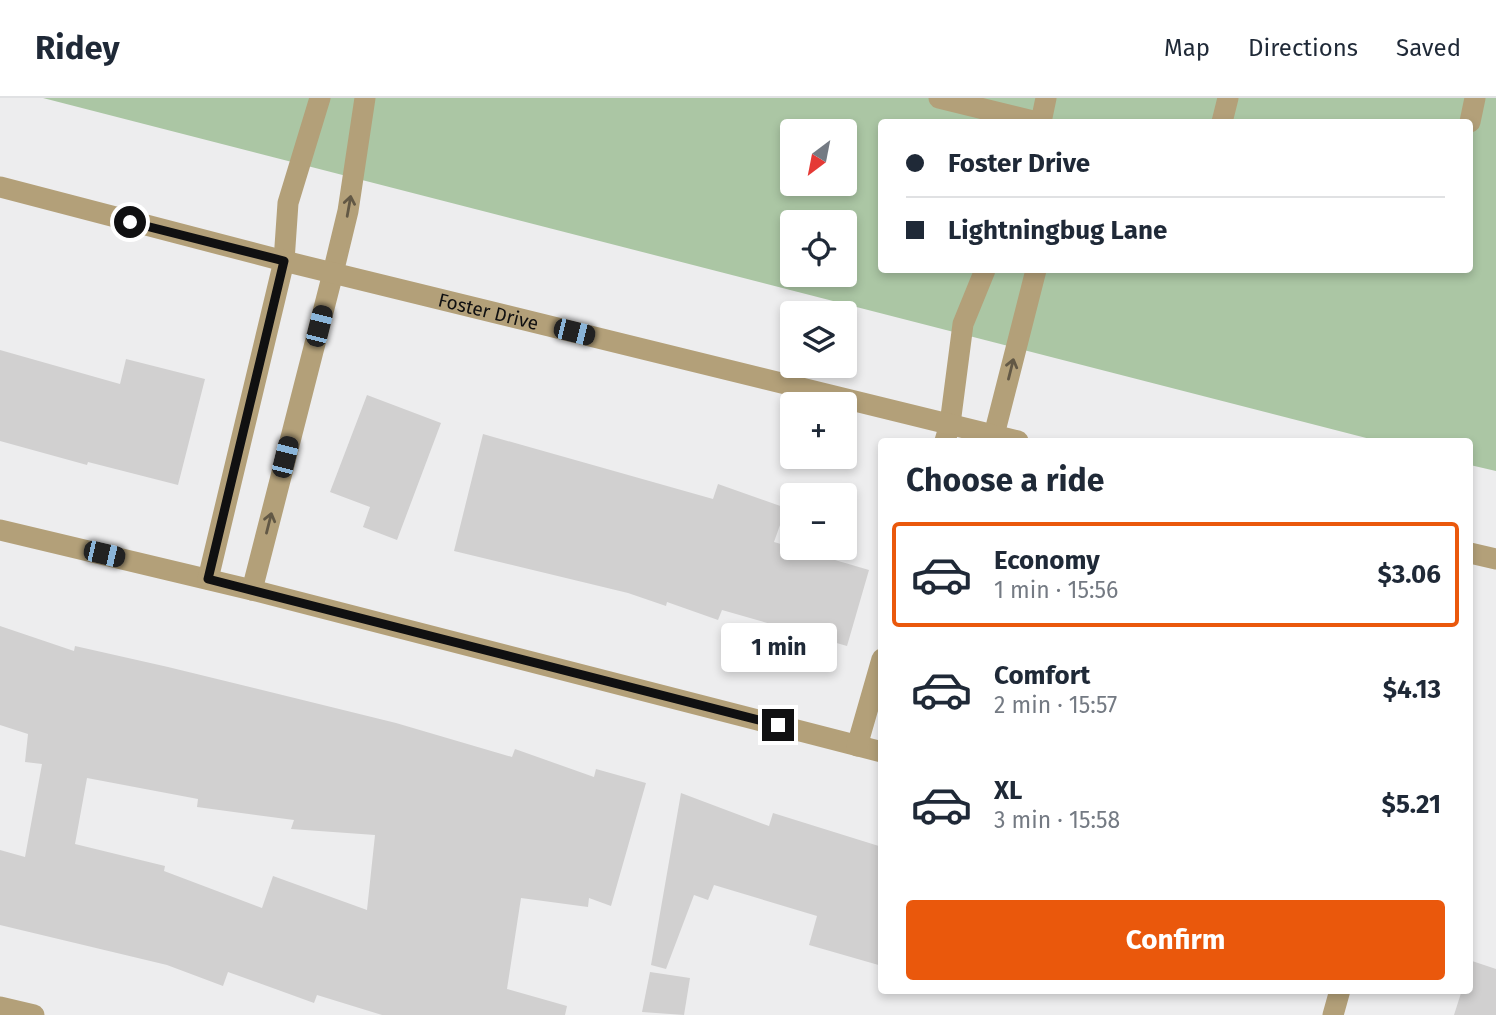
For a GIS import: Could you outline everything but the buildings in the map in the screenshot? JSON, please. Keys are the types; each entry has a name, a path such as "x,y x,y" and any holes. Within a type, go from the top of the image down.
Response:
{"street":[{"path":"208,579 284,261 288,203 320,98"},
{"path":"252,590 348,211 365,98"},
{"path":"939,98 1026,119"},
{"path":"1040,119 1046,98"},
{"path":"1223,119 1228,98"},
{"path":"1470,119 1475,98"},
{"name":"Foster Drive","path":"0,187 948,433 993,438"},
{"path":"948,433 963,324 984,273"},
{"path":"993,438 1035,273"},
{"path":"0,530 252,590 878,751"},
{"path":"1473,554 1496,559"},
{"path":"856,746 878,672"},
{"path":"1333,1015 1339,994"},
{"path":"0,1007 34,1015"}],"green space":[{"path":"43,98 1496,98 1496,471 1473,466 1473,438 1366,438 857,307 857,301 833,301"}],"route":[{"path":"130,222 284,261 208,579 778,725"}]}
